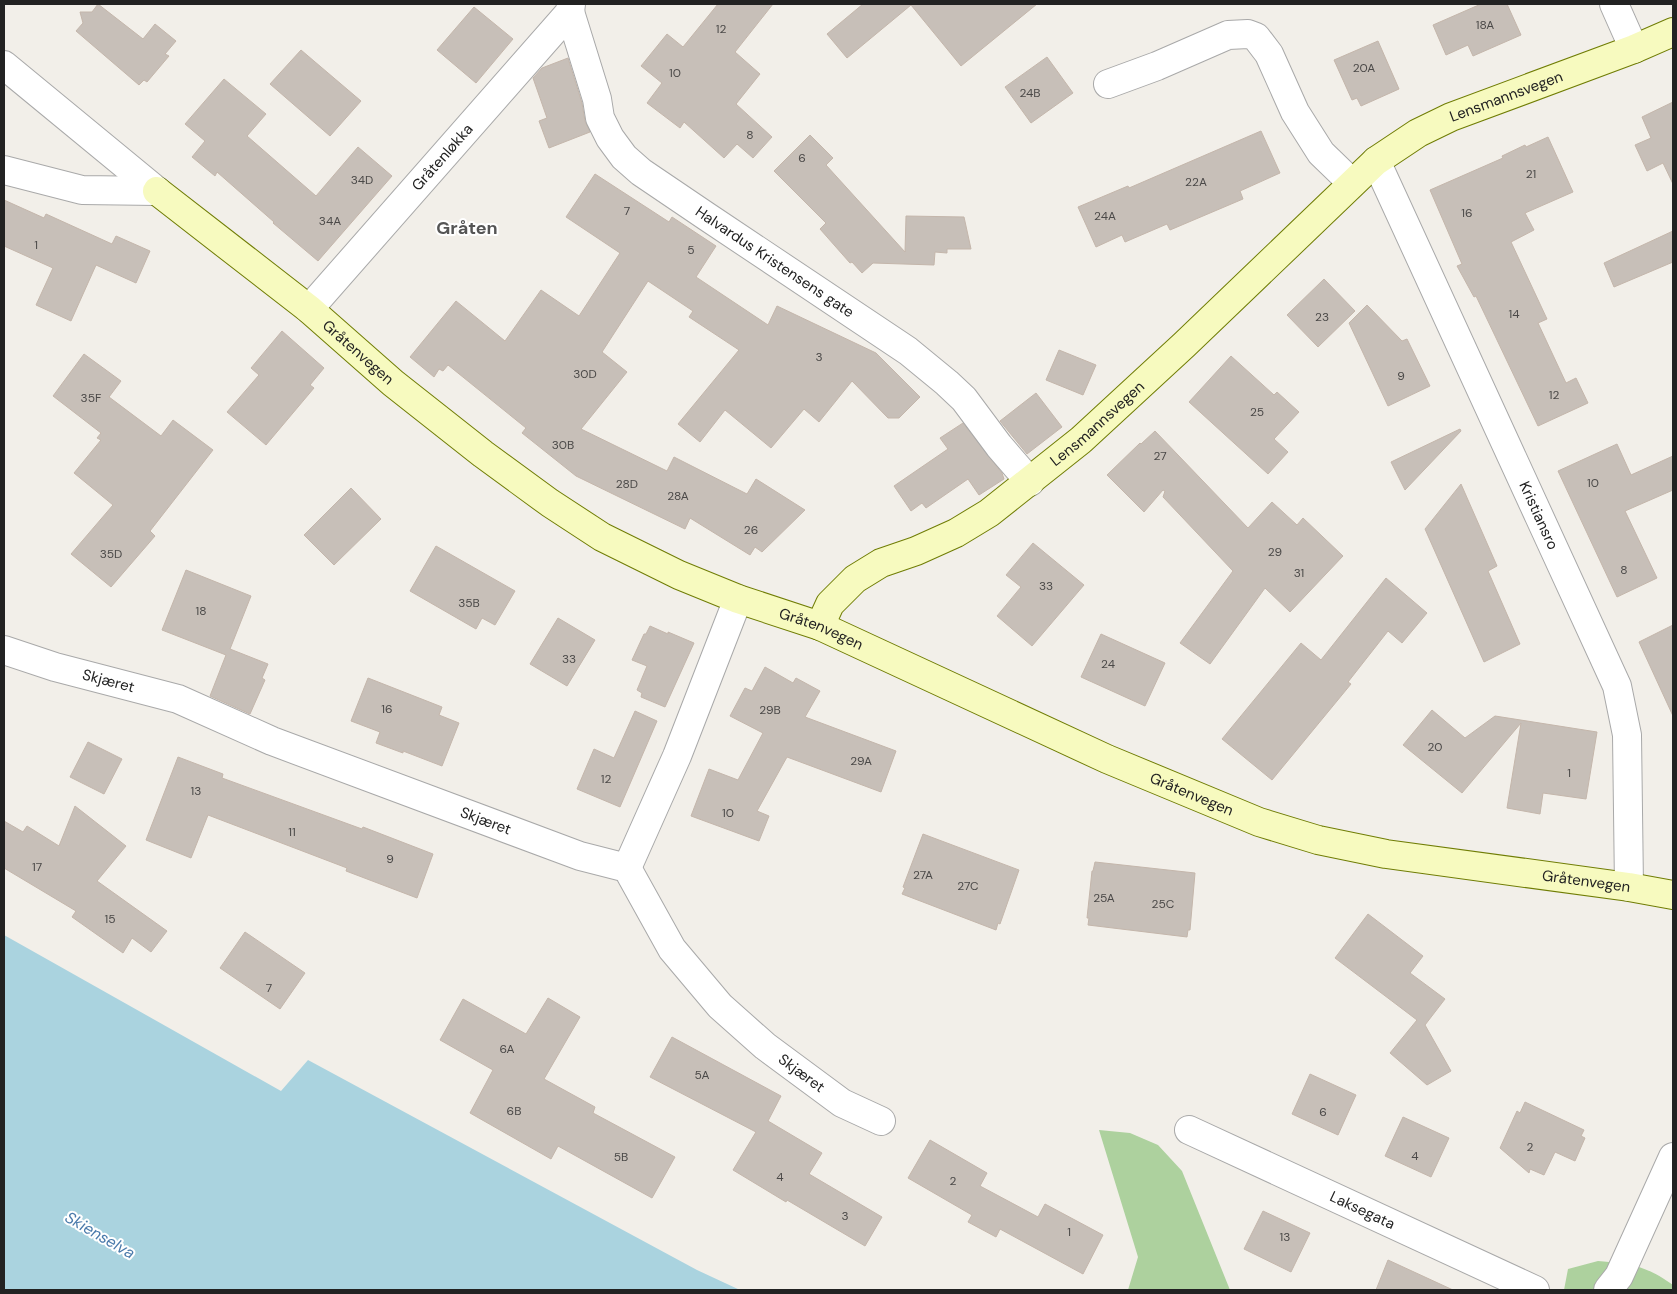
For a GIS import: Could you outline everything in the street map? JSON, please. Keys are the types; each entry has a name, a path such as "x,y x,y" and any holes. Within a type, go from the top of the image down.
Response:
{"street":[{"path":"1614,4 1634,49"},
{"name":"Gråtenløkka","path":"309,310 571,8"},
{"name":"Halvardus Kristensens gate","path":"571,8 597,99 600,118 610,138 624,156 642,172 698,211 908,351 964,399 999,446 1030,482"},
{"name":"Lensmannsvegen","path":"820,626 830,604 855,579 881,563 956,534 989,513 1081,440 1178,352 1376,161 1418,134 1451,117 1634,49 1673,32"},
{"path":"1108,84 1157,66 1228,35 1248,34 1256,38 1269,54 1295,112 1321,153 1352,183"},
{"name":"Gråtenvegen","path":"4,65 157,191 309,310 392,383 483,454 602,538 637,556 738,599 820,626 1107,759 1259,822 1318,840 1386,854 1629,887 1673,895"},
{"name":"Kristiansro","path":"1376,161 1617,686 1627,735 1629,887"},
{"path":"4,170 82,190 157,191"},
{"path":"627,868 677,756 738,599"},
{"name":"Skjæret","path":"4,650 55,667 178,699 272,741 580,856 627,868 672,948 720,1006 765,1046 842,1103 881,1121"},
{"name":"Laksegata","path":"1189,1130 1535,1290"},
{"path":"1608,1290 1619,1276 1673,1156"}],"green space":[{"path":"1099,1130 1130,1133 1158,1145 1182,1171 1230,1290 1128,1290 1138,1257"},
{"path":"1598,1261 1646,1269 1673,1285 1673,1290 1564,1290 1568,1269"}],"water":[{"name":"Skienselva","path":"4,935 281,1091 308,1060 697,1270 740,1290 4,1290"}],"building":[{"path":"98,4 143,39 155,24 176,41 165,54 169,56 147,82 144,80 139,85 76,31 83,23 80,12 92,12"},
{"path":"718,4 773,4 735,52 760,74 736,104 772,137 753,158 737,144 724,158 684,122 680,128 647,103 662,83 641,66 667,34 683,47"},
{"path":"863,4 1037,4 961,66 911,5 847,58 827,34"},
{"path":"1481,4 1507,4 1521,35 1473,56 1468,45 1446,55 1433,25"},
{"path":"474,7 513,39 476,83 437,50"},
{"path":"1378,41 1399,89 1361,106 1357,98 1352,100 1334,60"},
{"path":"301,50 361,101 330,136 270,84"},
{"path":"1047,57 1073,93 1031,123 1005,87"},
{"path":"568,58 582,103 585,121 590,132 549,148 539,121 547,118 533,78 542,68"},
{"path":"224,79 266,114 247,136 316,196 358,147 392,176 318,261 217,172 215,176 192,157 205,141 185,124"},
{"path":"1673,102 1673,184 1663,163 1647,171 1635,145 1651,138 1642,117"},
{"path":"1261,131 1280,173 1240,191 1243,199 1170,230 1167,224 1125,242 1122,235 1096,247 1078,207 1128,186 1129,188"},
{"path":"810,135 833,158 826,165 905,252 906,216 964,217 971,249 947,249 947,253 935,252 934,265 873,263 862,273 852,262 850,263 820,229 826,223 774,171"},
{"path":"1548,137 1573,192 1525,213 1534,230 1511,242 1547,319 1538,323 1566,383 1576,378 1588,403 1538,426 1476,296 1474,297 1457,266 1462,264 1430,190 1503,158 1502,156 1525,145 1526,147"},
{"path":"595,174 669,222 672,217 716,246 696,277 768,325 777,306 876,353 920,397 899,418 888,418 852,381 819,422 804,409 771,448 725,410 700,442 678,424 739,350 689,317 693,311 648,281 602,352 627,372 581,429 667,471 674,457 747,494 756,479 805,510 762,552 755,547 750,555 690,518 685,529 576,476 522,433 526,428 448,365 443,371 439,369 434,377 410,357 456,301 505,341 541,290 579,316 620,253 566,217"},
{"path":"4,200 44,218 46,214 112,244 116,236 150,251 136,283 96,265 71,321 36,305 53,268 4,246"},
{"path":"1673,231 1673,262 1614,287 1604,263"},
{"path":"1324,279 1355,311 1318,347 1287,315"},
{"path":"1367,305 1402,341 1407,339 1430,386 1388,406 1349,323"},
{"path":"282,331 324,368 310,385 314,388 266,445 227,412 259,375 251,368"},
{"path":"1059,350 1096,365 1083,395 1046,380"},
{"path":"84,354 121,381 109,397 161,436 173,420 213,450 150,531 155,536 111,587 71,554 113,505 74,473 101,440 97,438 101,433 53,396"},
{"path":"1231,356 1274,395 1277,392 1299,412 1274,439 1288,452 1268,474 1189,402"},
{"path":"1036,393 1062,427 1027,454 1000,421"},
{"path":"963,423 1002,473 1004,479 979,495 968,479 926,508 922,503 911,511 894,486 948,449 940,438"},
{"path":"1460,429 1461,431 1405,490 1391,462"},
{"path":"1155,431 1248,528 1272,502 1297,525 1303,518 1343,556 1290,612 1265,588 1210,664 1180,643 1233,571 1163,497 1165,491 1163,490 1144,512 1107,475"},
{"path":"1617,444 1631,475 1673,456 1673,490 1625,511 1657,578 1617,597 1558,471"},
{"path":"1461,484 1497,566 1488,571 1520,644 1484,662 1425,529"},
{"path":"351,488 381,519 334,565 304,535"},
{"path":"1033,543 1084,585 1032,646 997,616 1021,587 1006,575"},
{"path":"436,546 515,591 495,625 482,618 476,629 410,591"},
{"path":"186,570 251,596 230,649 268,664 262,678 265,680 250,714 210,696 226,655 162,630"},
{"path":"1386,578 1427,613 1402,643 1388,631 1348,682 1351,684 1272,780 1222,739 1301,643 1321,660"},
{"path":"558,618 595,640 567,686 530,664"},
{"path":"1673,625 1673,716 1639,642"},
{"path":"650,626 694,643 665,707 641,697 642,693 637,690 647,666 632,660 644,634 646,634"},
{"path":"1101,634 1165,663 1145,706 1081,677"},
{"path":"765,667 793,683 796,678 820,691 805,717 896,751 881,792 787,757 757,811 769,816 759,841 691,816 709,769 738,780 763,733 730,716 745,688 752,691"},
{"path":"368,678 442,707 439,715 459,723 442,766 376,743 380,732 351,721"},
{"path":"1432,710 1465,738 1495,716 1597,732 1586,799 1543,793 1540,814 1507,808 1521,723 1462,793 1403,745"},
{"path":"635,711 657,721 620,807 577,789 594,749 614,758"},
{"path":"88,742 122,759 104,794 70,777"},
{"path":"178,757 223,774 222,778 362,829 363,827 433,854 417,898 346,871 347,868 208,815 191,858 146,840"},
{"path":"75,806 126,846 97,881 167,931 151,952 132,938 123,953 72,917 76,911 4,868 4,821 23,832 27,826 59,846"},
{"path":"923,834 1019,870 1000,924 998,923 996,930 902,894"},
{"path":"1095,862 1195,873 1190,930 1188,930 1187,937 1088,925 1089,918 1087,918 1092,871"},
{"path":"1368,914 1423,956 1410,973 1445,999 1425,1025 1451,1071 1427,1085 1390,1053 1417,1020 1335,958"},
{"path":"245,932 305,973 280,1009 220,968"},
{"path":"548,998 580,1017 544,1079 595,1107 593,1113 675,1157 652,1198 558,1146 551,1159 470,1113 493,1070 440,1040 463,999 526,1034"},
{"path":"672,1037 781,1096 768,1121 822,1153 809,1174 882,1217 865,1246 733,1170 756,1132 650,1077"},
{"path":"1310,1074 1356,1095 1338,1135 1292,1114"},
{"path":"1525,1102 1584,1130 1581,1136 1585,1138 1575,1161 1555,1152 1544,1175 1530,1169 1529,1173 1500,1148 1517,1111 1520,1113"},
{"path":"1403,1117 1449,1138 1431,1177 1385,1156"},
{"path":"930,1140 987,1173 980,1186 1038,1217 1045,1204 1103,1235 1083,1274 1000,1229 996,1237 968,1222 972,1215 908,1178"},
{"path":"1263,1211 1310,1233 1291,1272 1244,1249"},
{"path":"1388,1260 1453,1290 1376,1290"}],"district":[{"name":"Gråten","path":"467,228"}]}
